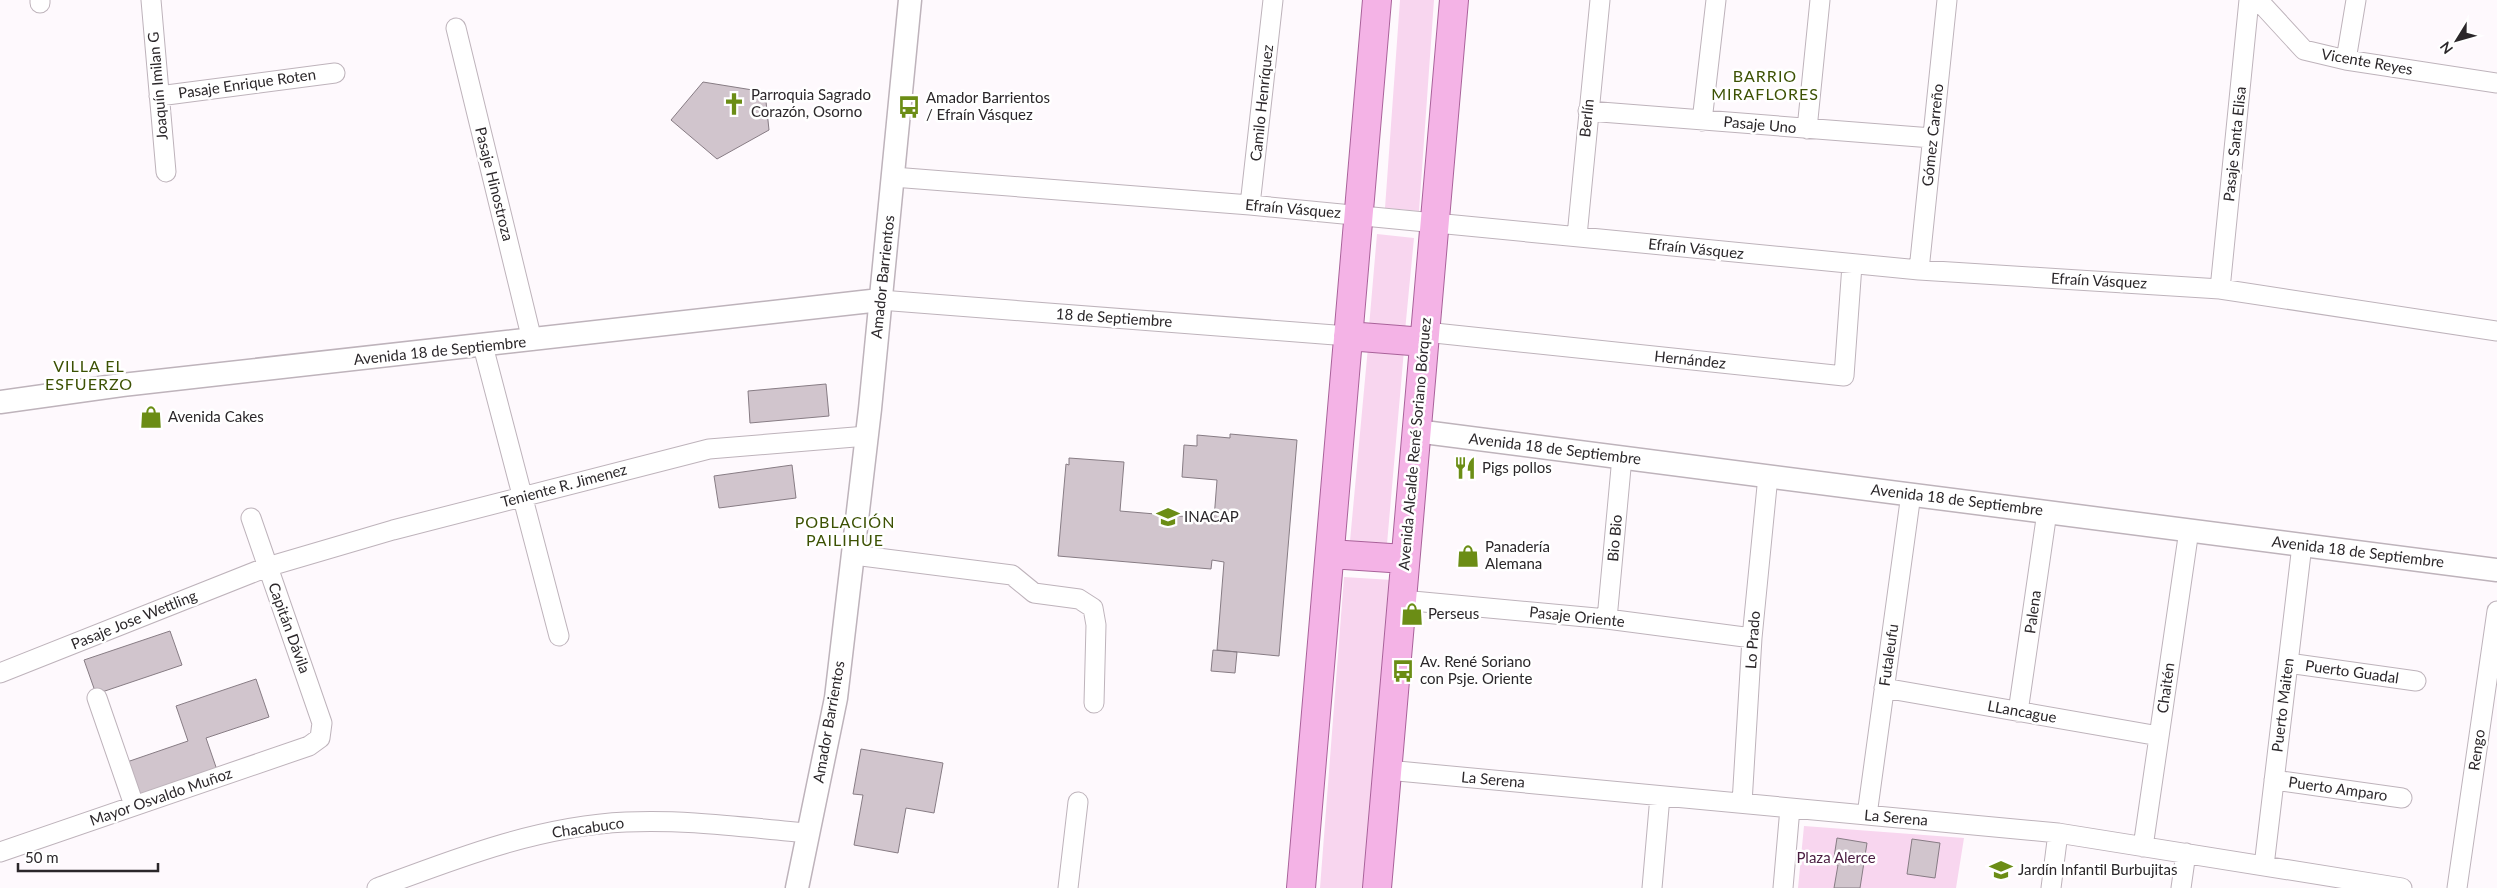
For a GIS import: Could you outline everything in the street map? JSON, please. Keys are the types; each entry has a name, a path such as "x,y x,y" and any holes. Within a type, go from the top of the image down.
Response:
{"main road":[{"path":"1301,888 1377,0"},
{"name":"Avenida Alcalde René Soriano Bórquez","path":"1377,888 1454,0"},
{"path":"1348,336 1425,337"},
{"path":"1330,554 1406,559"}],"street":[{"name":"Joaquín Imilan G","path":"151,0 166,172"},
{"name":"Amador Barrientos","path":"797,888 836,698 867,436 910,0"},
{"name":"Camilo Henríquez","path":"1250,205 1273,0"},
{"name":"Berlín","path":"1577,236 1600,0"},
{"path":"1702,121 1716,0"},
{"path":"1807,129 1820,0"},
{"name":"Gómez Carreño","path":"1919,270 1946,0"},
{"name":"Pasaje Santa Elisa","path":"2220,289 2249,0"},
{"name":"Vicente Reyes","path":"2258,0 2304,50 2346,60 2497,83"},
{"path":"2346,60 2356,0"},
{"name":"Pasaje Hinostroza","path":"456,28 532,340"},
{"name":"Pasaje Enrique Roten","path":"159,96 335,72"},
{"name":"Pasaje Uno","path":"1588,111 1932,138"},
{"name":"Efraín Vásquez","path":"893,177 1250,205 1577,236 1852,265 2220,289 2497,331"},
{"name":"Hernández","path":"1425,337 1844,376 1852,265"},
{"name":"Avenida 18 de Septiembre","path":"0,402 122,385 880,300"},
{"name":"18 de Septiembre","path":"880,300 1348,336"},
{"path":"483,346 524,496 559,636"},
{"name":"Avenida 18 de Septiembre","path":"1416,431 2497,570"},
{"name":"Teniente R. Jimenez","path":"267,567 393,530 709,448 867,436"},
{"name":"Bio Bio","path":"1607,619 1622,457"},
{"name":"Lo Prado","path":"1742,804 1752,638 1768,476"},
{"name":"Futaleufu","path":"1867,815 1911,494"},
{"name":"Palena","path":"2018,712 2047,512"},
{"name":"Capitán Dávila","path":"251,518 322,723 320,738"},
{"name":"Chaitén","path":"2143,847 2189,530"},
{"name":"Puerto Maiten","path":"2264,866 2302,545"},
{"path":"854,555 1012,575 1034,593 1079,599 1093,608 1096,625 1094,703"},
{"name":"Pasaje Jose Wettling","path":"0,673 267,567"},
{"name":"Pasaje Oriente","path":"1402,600 1607,619 1752,638"},
{"name":"Rengo","path":"2457,888 2497,612"},
{"name":"Puerto Guadal","path":"2288,663 2416,681"},
{"name":"LLancague","path":"1884,688 2159,736"},
{"path":"97,698 134,806"},
{"name":"Mayor Osvaldo Muñoz","path":"0,852 310,746 320,738"},
{"name":"La Serena","path":"1387,770 2058,833 2264,866 2310,881 2402,888"},
{"name":"Puerto Amparo","path":"2274,780 2402,798"},
{"path":"1652,888 1660,796"},
{"path":"1068,888 1078,802"},
{"path":"1783,888 1790,808"},
{"name":"Chacabuco","path":"377,888 488,847 582,826 626,822 676,823 808,833"},
{"path":"2051,888 2058,833"},
{"path":"2181,888 2186,853"}],"green space":[{"path":"1400,0 1434,0 1419,211 1385,208"},
{"path":"1377,234 1414,238 1405,331 1369,327"},
{"path":"1368,347 1404,350 1387,544 1350,541"},
{"path":"1344,577 1392,580 1368,888 1320,888"},
{"name":"Plaza Alerce","path":"1804,826 1964,838 1956,888 1798,888"}],"building":[{"path":"703,82 765,92 769,130 717,159 671,120"},
{"path":"826,384 829,416 750,423 748,391"},
{"name":"INACAP","path":"1230,434 1297,440 1279,656 1217,650 1224,562 1212,560 1211,569 1058,556 1066,464 1069,465 1069,458 1124,462 1120,511 1214,519 1217,480 1182,477 1184,445 1197,446 1197,435 1230,438"},
{"path":"792,465 796,498 719,508 714,476"},
{"path":"170,631 182,665 96,694 84,660"},
{"path":"1213,650 1237,652 1235,673 1211,671"},
{"path":"256,679 269,717 206,738 217,770 135,797 124,763 188,741 176,706"},
{"path":"861,749 943,763 934,813 906,808 898,853 854,845 863,795 853,794"},
{"path":"1837,838 1867,843 1860,888 1834,888 1838,865 1833,864"},
{"path":"1912,839 1940,843 1935,878 1907,874"}],"place":[{"name":"Parroquia Sagrado Corazón, Osorno","path":"734,104"},
{"name":"Amador Barrientos / Efraín Vásquez","path":"909,107"},
{"name":"Avenida Cakes","path":"151,417"},
{"name":"Pigs pollos","path":"1465,468"},
{"name":"INACAP","path":"1168,517"},
{"name":"Panadería Alemana","path":"1468,556"},
{"name":"Perseus","path":"1412,614"},
{"name":"Av. René Soriano con Psje. Oriente","path":"1403,671"},
{"name":"Jardín Infantil Burbujitas","path":"2001,870"}],"district":[{"name":"BARRIO MIRAFLORES","path":"1765,85"},
{"name":"VILLA EL ESFUERZO","path":"89,375"},
{"name":"POBLACIÓN PAILIHUE","path":"845,531"}]}
